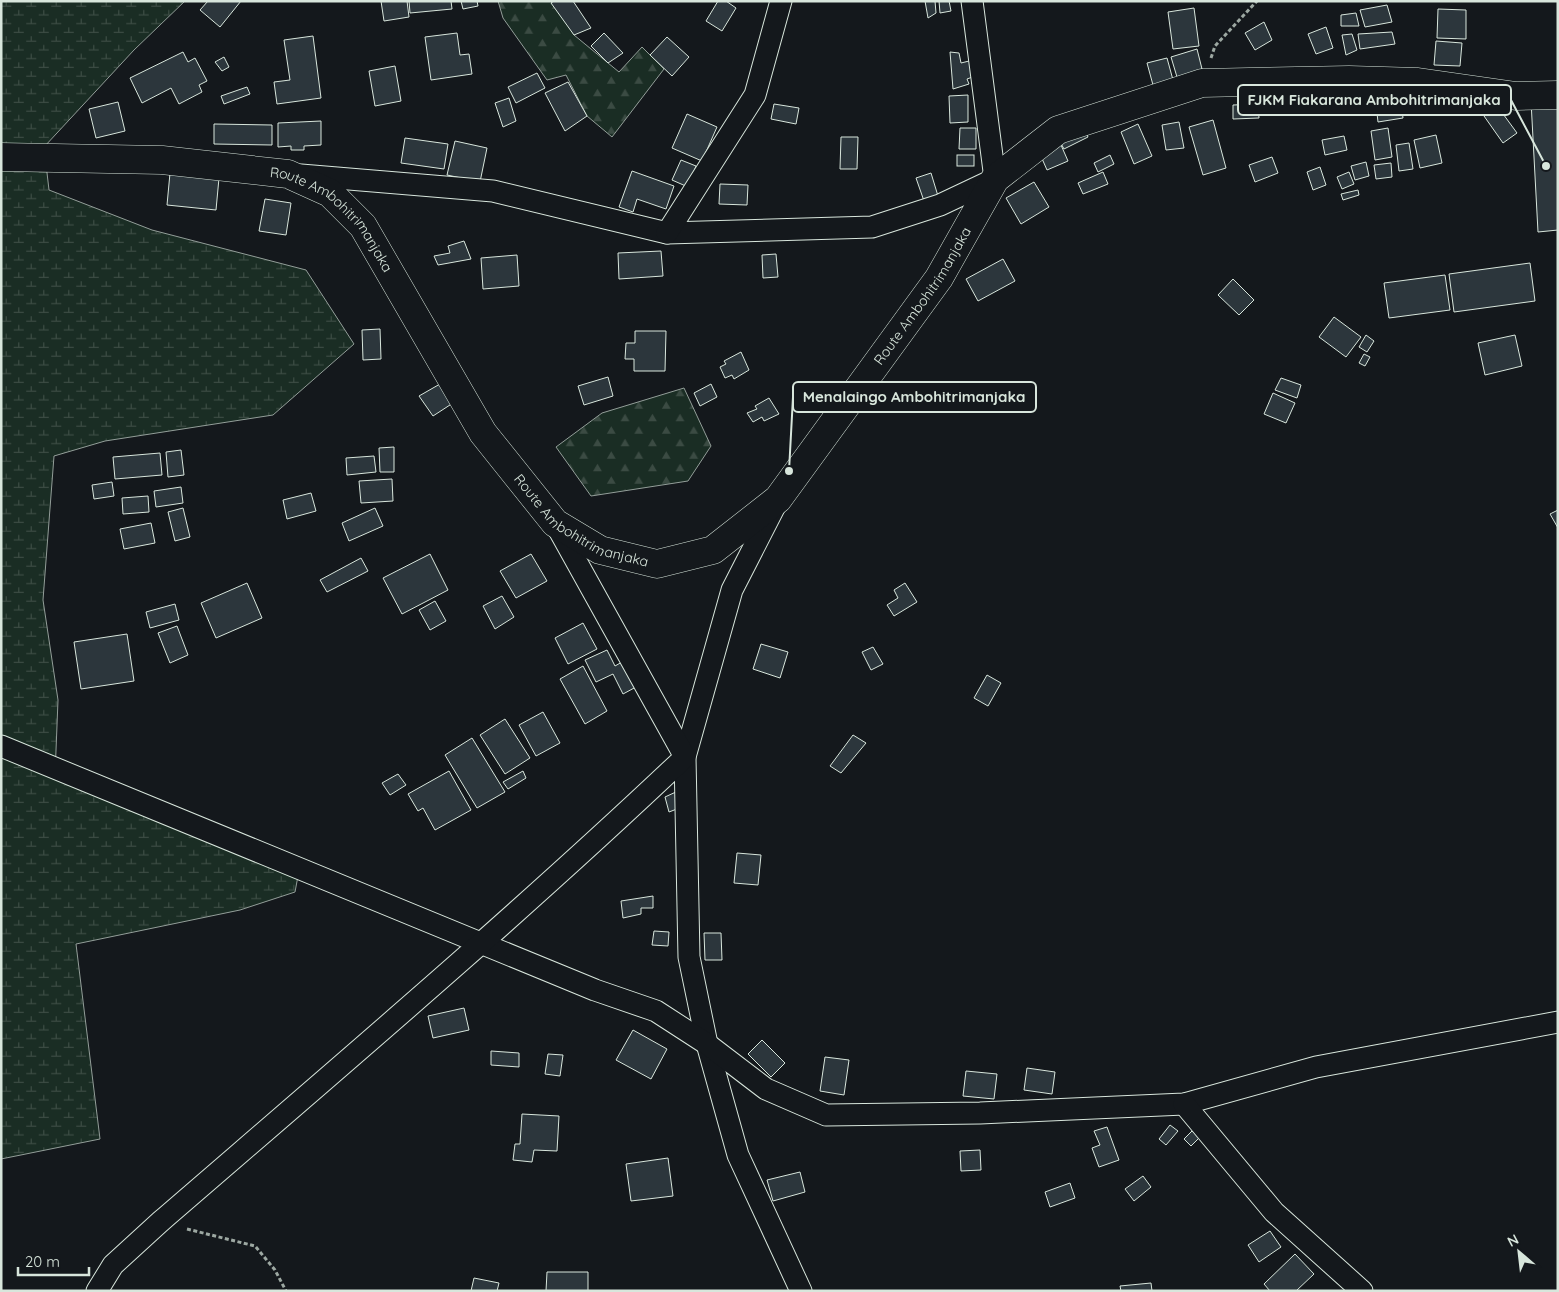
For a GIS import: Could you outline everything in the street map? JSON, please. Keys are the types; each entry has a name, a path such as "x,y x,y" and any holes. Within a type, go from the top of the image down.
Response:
{"street":[{"path":"668,232 755,96 781,1"},
{"path":"288,174 493,190 668,232 872,227 940,205 994,179 972,1"},
{"name":"Route Ambohitrimanjaka","path":"1,157 162,160 288,174 330,193 364,226 483,433 555,523 600,550 657,564 713,550 778,499 939,278 994,179 1058,130 1202,82 1349,80 1418,82 1516,96 1558,95"},
{"path":"778,499 732,590 685,757 689,957 707,1044 738,1155 802,1291"},
{"path":"555,523 685,757"},
{"path":"1,746 595,990 656,1011 707,1044 766,1089 826,1115 980,1113 1184,1104 1316,1067 1558,1022"},
{"path":"97,1291 113,1265 160,1222 482,942 607,831 685,757"},
{"path":"1184,1104 1274,1212 1362,1291"}],"path":[{"path":"1202,82 1215,46 1257,1"},
{"path":"160,1222 255,1246 275,1270 286,1291"}],"green space":[{"path":"1,1 185,1 134,50 44,147 49,190 152,230 306,270 354,344 273,415 105,441 54,456 43,600 58,700 55,776 298,876 295,892 240,910 76,944 100,1139 1,1159"},
{"path":"498,1 554,1 574,35 619,72 642,47 664,69 612,137 587,116 566,75 547,80 503,18"},
{"path":"684,388 711,446 688,481 591,496 556,447 602,413"}],"building":[{"path":"208,1 241,1 220,27 200,10"},
{"path":"381,1 407,1 409,17 384,21"},
{"path":"409,1 451,1 452,9 410,13"},
{"path":"461,1 477,1 478,6 463,9"},
{"path":"554,1 573,1 591,28 574,35 551,3"},
{"path":"718,1 726,1 736,8 722,31 706,21"},
{"path":"925,1 935,1 936,13 928,18"},
{"path":"939,1 949,1 951,11 940,13"},
{"path":"1387,5 1392,22 1365,27 1360,10"},
{"path":"1194,8 1199,46 1173,49 1168,12"},
{"path":"1438,9 1466,10 1466,39 1437,38"},
{"path":"1356,13 1359,26 1341,26 1341,15"},
{"path":"1264,22 1272,40 1255,50 1245,33"},
{"path":"1326,27 1333,48 1316,54 1308,34"},
{"path":"1392,32 1395,44 1360,49 1358,34"},
{"path":"457,33 460,55 469,54 472,74 431,80 425,37"},
{"path":"604,33 623,53 608,63 591,46"},
{"path":"1352,34 1357,50 1346,55 1342,35"},
{"path":"313,36 321,98 277,104 274,82 290,80 284,40"},
{"path":"667,37 689,57 672,76 650,55"},
{"path":"1436,41 1462,43 1460,66 1434,65"},
{"path":"1197,49 1202,69 1177,77 1171,57"},
{"path":"183,52 188,62 195,58 207,81 199,85 202,92 179,104 171,88 142,103 130,78"},
{"path":"950,52 959,53 961,63 973,60 978,75 967,79 969,84 953,89"},
{"path":"224,57 229,67 222,71 215,62"},
{"path":"1167,58 1173,80 1153,85 1147,63"},
{"path":"395,66 401,101 375,106 369,71"},
{"path":"537,73 545,88 516,103 508,87"},
{"path":"568,82 587,116 565,131 545,93"},
{"path":"247,87 250,94 224,104 221,96"},
{"path":"1400,93 1403,118 1378,122 1375,96"},
{"path":"968,95 968,122 950,123 949,96"},
{"path":"509,98 516,121 503,127 495,103"},
{"path":"1558,100 1558,230 1538,232 1531,101"},
{"path":"118,102 125,131 96,138 89,109"},
{"path":"774,104 799,108 796,124 771,119"},
{"path":"1258,104 1259,118 1233,119 1233,105"},
{"path":"1498,107 1517,133 1503,143 1484,116"},
{"path":"687,114 717,127 702,161 672,148"},
{"path":"1213,120 1226,168 1203,175 1189,127"},
{"path":"321,121 321,145 304,146 304,150 291,150 291,146 278,147 278,123"},
{"path":"1179,122 1184,148 1166,150 1162,125"},
{"path":"214,124 272,125 272,145 214,144"},
{"path":"1138,124 1152,156 1134,164 1121,132"},
{"path":"1083,125 1088,137 1064,149 1058,138"},
{"path":"960,128 976,128 976,149 959,149"},
{"path":"1388,128 1392,157 1375,160 1371,131"},
{"path":"1436,135 1442,163 1420,168 1414,140"},
{"path":"1344,136 1347,150 1325,155 1322,140"},
{"path":"841,137 858,137 857,169 840,169"},
{"path":"405,138 448,144 444,169 401,163"},
{"path":"455,141 487,148 480,182 447,175"},
{"path":"1409,143 1413,169 1399,171 1396,145"},
{"path":"1061,145 1068,161 1047,170 1040,154"},
{"path":"957,155 974,155 974,166 957,166"},
{"path":"1110,155 1114,164 1098,172 1094,163"},
{"path":"1272,157 1278,173 1255,182 1249,165"},
{"path":"681,160 696,166 688,187 672,180"},
{"path":"1366,162 1369,176 1355,180 1351,166"},
{"path":"1391,163 1392,177 1376,179 1374,165"},
{"path":"1320,167 1326,185 1313,190 1307,172"},
{"path":"632,171 674,186 666,209 637,199 633,212 619,207"},
{"path":"1103,172 1108,184 1083,194 1078,183"},
{"path":"1349,172 1354,184 1342,189 1337,177"},
{"path":"170,173 219,178 216,210 167,205"},
{"path":"931,173 938,196 924,201 916,178"},
{"path":"1034,182 1049,207 1021,224 1006,198"},
{"path":"720,184 748,185 747,205 719,204"},
{"path":"1358,190 1359,195 1343,200 1341,194"},
{"path":"265,199 291,203 286,235 259,231"},
{"path":"464,241 471,259 438,265 434,256 450,253 448,246"},
{"path":"661,251 663,276 619,279 618,253"},
{"path":"776,254 778,277 763,278 762,255"},
{"path":"517,255 519,286 483,289 481,258"},
{"path":"1003,259 1015,281 978,301 966,279"},
{"path":"1530,263 1535,301 1454,312 1449,274"},
{"path":"1445,275 1450,310 1389,318 1384,283"},
{"path":"1233,279 1254,300 1239,315 1218,295"},
{"path":"1334,317 1361,337 1346,357 1319,337"},
{"path":"380,329 381,359 363,360 362,330"},
{"path":"635,331 666,331 665,371 634,371 634,359 625,359 626,343 635,343"},
{"path":"1366,335 1374,341 1367,352 1359,347"},
{"path":"1515,335 1522,366 1485,375 1478,343"},
{"path":"741,352 749,370 734,379 732,375 725,378 720,367 726,364 724,361"},
{"path":"1364,354 1370,357 1365,366 1359,363"},
{"path":"608,377 613,396 584,405 578,386"},
{"path":"1281,378 1301,385 1297,398 1275,390"},
{"path":"440,384 453,403 433,416 419,396"},
{"path":"711,384 717,397 700,406 694,393"},
{"path":"1273,393 1295,403 1286,423 1264,414"},
{"path":"769,398 779,414 764,421 762,417 753,422 747,413 757,409 755,406"},
{"path":"394,447 394,472 380,472 379,448"},
{"path":"181,450 184,475 168,477 166,452"},
{"path":"160,453 162,475 115,479 113,457"},
{"path":"374,456 376,472 347,475 346,458"},
{"path":"392,479 393,501 361,503 359,481"},
{"path":"112,482 114,496 94,499 92,485"},
{"path":"181,487 183,503 156,507 154,491"},
{"path":"311,493 316,511 287,519 283,500"},
{"path":"148,496 149,512 123,514 122,498"},
{"path":"183,508 190,537 175,541 168,512"},
{"path":"375,508 383,526 349,541 342,523"},
{"path":"1558,510 1558,528 1550,514"},
{"path":"151,523 155,543 124,549 120,529"},
{"path":"430,554 448,590 402,614 383,578"},
{"path":"531,554 547,581 516,598 500,571"},
{"path":"361,558 368,571 327,592 320,580"},
{"path":"247,583 262,618 216,638 201,603"},
{"path":"905,583 917,602 894,616 887,605 898,598 894,590"},
{"path":"502,596 514,617 495,629 483,606"},
{"path":"435,601 446,621 430,630 419,610"},
{"path":"175,604 179,620 150,628 146,612"},
{"path":"583,623 597,649 568,664 555,638"},
{"path":"177,626 188,655 170,663 158,633"},
{"path":"127,634 134,681 81,689 74,642"},
{"path":"761,644 788,652 780,678 753,669"},
{"path":"873,647 883,664 871,670 862,652"},
{"path":"607,650 615,666 622,662 636,687 623,694 613,674 596,682 585,660"},
{"path":"583,666 607,711 585,724 560,679"},
{"path":"987,675 1001,683 988,706 974,698"},
{"path":"543,712 560,743 536,756 519,725"},
{"path":"505,719 530,758 505,774 480,735"},
{"path":"853,735 866,743 841,773 830,766"},
{"path":"472,738 505,792 477,808 445,755"},
{"path":"449,771 471,810 435,830 423,808 418,811 408,794"},
{"path":"523,771 526,778 508,789 503,782"},
{"path":"398,774 406,785 390,795 382,783"},
{"path":"678,791 682,807 669,812 665,797"},
{"path":"737,853 761,855 758,885 734,883"},
{"path":"653,896 653,908 641,908 641,914 623,918 621,901"},
{"path":"654,931 669,932 668,946 652,945"},
{"path":"704,933 721,933 722,960 705,960"},
{"path":"464,1008 469,1030 433,1038 428,1016"},
{"path":"633,1030 667,1049 651,1079 616,1060"},
{"path":"762,1040 785,1063 771,1077 748,1054"},
{"path":"491,1051 519,1053 519,1067 491,1065"},
{"path":"548,1054 563,1055 560,1076 545,1074"},
{"path":"825,1057 849,1060 844,1095 820,1091"},
{"path":"1027,1068 1055,1072 1052,1094 1024,1090"},
{"path":"966,1071 997,1074 994,1099 963,1096"},
{"path":"522,1114 559,1116 557,1151 534,1150 532,1162 513,1160 515,1144 520,1144"},
{"path":"1170,1125 1178,1131 1166,1145 1159,1139"},
{"path":"1107,1127 1119,1160 1099,1167 1092,1148 1100,1145 1094,1131"},
{"path":"1192,1131 1199,1138 1191,1146 1184,1139"},
{"path":"980,1150 981,1170 961,1171 960,1151"},
{"path":"668,1158 673,1196 631,1201 626,1164"},
{"path":"800,1172 805,1192 773,1201 767,1180"},
{"path":"1143,1176 1151,1187 1134,1201 1125,1189"},
{"path":"1070,1183 1075,1198 1050,1207 1045,1192"},
{"path":"1270,1231 1281,1247 1259,1262 1248,1245"},
{"path":"1295,1254 1314,1274 1296,1291 1270,1291 1264,1284"},
{"path":"547,1272 588,1272 588,1291 546,1291"},
{"path":"474,1278 499,1283 497,1291 471,1291"},
{"path":"1151,1283 1152,1291 1121,1291 1120,1286"}],"place":[{"name":"FJKM Fiakarana Ambohitrimanjaka","path":"1546,166"},
{"name":"Menalaingo Ambohitrimanjaka","path":"789,471"}]}
